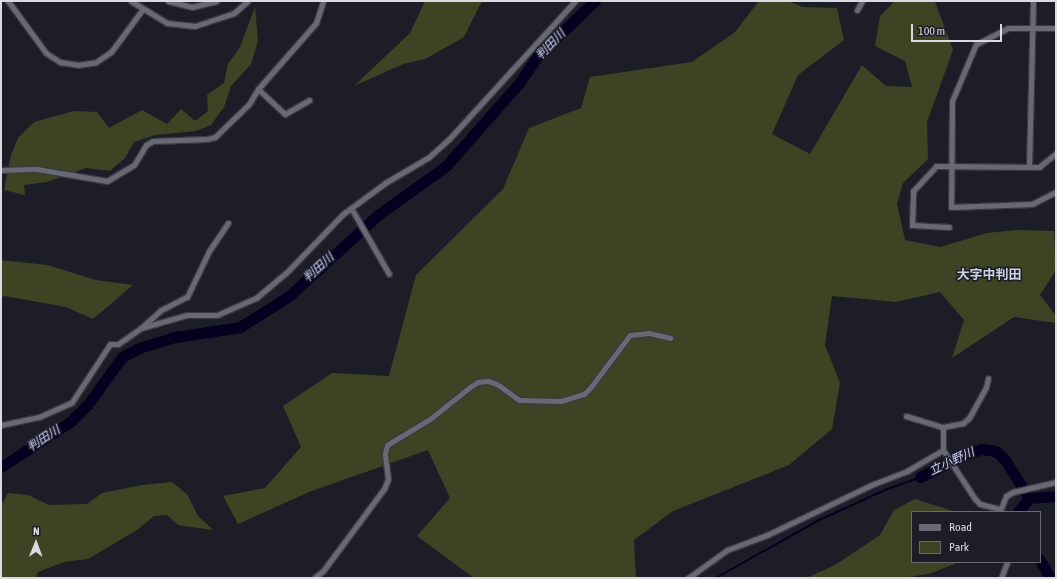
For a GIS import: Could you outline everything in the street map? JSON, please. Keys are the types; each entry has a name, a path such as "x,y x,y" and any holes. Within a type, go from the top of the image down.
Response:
{"street":[{"path":"8,1 46,53 60,62 78,65 96,62 111,52 142,10"},
{"path":"131,1 142,10 167,23 195,26 234,13 248,1"},
{"path":"168,1 192,7 216,1"},
{"path":"1,170 43,170 107,181 134,165 146,145 153,141 207,139 214,137 249,104 258,89 316,23 323,1"},
{"path":"141,328 187,315 217,315 256,298 286,272 351,208 385,183 429,157 449,139 575,1"},
{"path":"858,10 862,1"},
{"path":"1030,166 1033,1"},
{"path":"1056,28 1008,28 976,44 952,101 951,207 1032,204 1056,192"},
{"path":"258,89 285,114 309,100"},
{"path":"949,227 912,225 913,191 936,166 1040,167 1055,155"},
{"path":"351,208 389,274"},
{"path":"1,425 39,418 72,402 110,344 118,344 141,328 161,310 187,297 209,251 228,222"},
{"path":"314,578 323,572 384,489 388,479 385,453 387,445 436,414 470,387 478,382 488,382 497,384 518,400 561,401 584,394 630,335 649,333 670,338"},
{"path":"906,416 943,427 963,423 969,418 986,387 988,378"},
{"path":"943,427 944,450 975,499 980,504 1000,510 1006,496 1013,492 1056,482"},
{"path":"688,578 727,550 775,532 870,485 908,471 944,450"},
{"path":"1001,578 1007,563"}],"green space":[{"path":"425,1 482,1 464,37 425,59 403,64 354,86 410,33"},
{"path":"759,1 788,1 802,7 837,8 844,40 798,75 772,134 810,154 862,65 886,86 912,87 905,61 875,46 880,16 895,1 935,2 953,50 927,122 928,159 903,183 897,204 905,240 940,247 987,233 1017,230 1054,231 1056,270 1040,295 1056,316 1056,323 1014,317 952,358 964,320 940,292 896,302 832,296 825,345 840,383 832,429 789,465 673,511 634,540 636,578 474,578 417,536 450,498 428,450 309,492 238,524 223,496 265,488 301,447 283,406 332,373 389,376 416,275 503,189 529,128 581,108 590,77 692,62 735,32"},
{"path":"255,7 258,41 251,64 231,86 224,107 211,125 196,131 155,135 134,142 125,158 110,171 86,168 47,182 24,185 25,195 4,190 11,155 18,138 34,122 74,111 97,112 109,128 142,110 167,124 181,109 195,121 208,111 207,95 224,83 228,64 240,47"},
{"path":"1,260 47,265 96,280 133,285 93,319 66,307 5,296 1,297"},
{"path":"172,482 187,494 198,516 213,530 178,525 167,515 154,516 137,530 88,559 64,562 38,572 35,578 1,578 1,506 8,493 28,495 49,505 87,504 102,493 142,485"},
{"path":"915,499 953,511 911,511 911,563 957,563 932,573 905,578 806,578 835,565 880,535 894,510"}],"waterway":[{"name":"判田川","path":"1,467 70,422 88,404 122,357 139,348 176,337 240,327 289,296 379,214 446,166 520,82 539,54 595,1"},
{"name":"立小野川","path":"920,477 963,455 981,449 990,450 997,452 1005,460 1029,498"},
{"path":"716,578 817,521 885,490 920,477"},
{"name":"立小野川","path":"1029,498 1056,496"},
{"path":"1019,511 1029,498"},
{"path":"1041,562 1050,578"}],"district":[{"name":"大字中判田","path":"989,275"}]}
